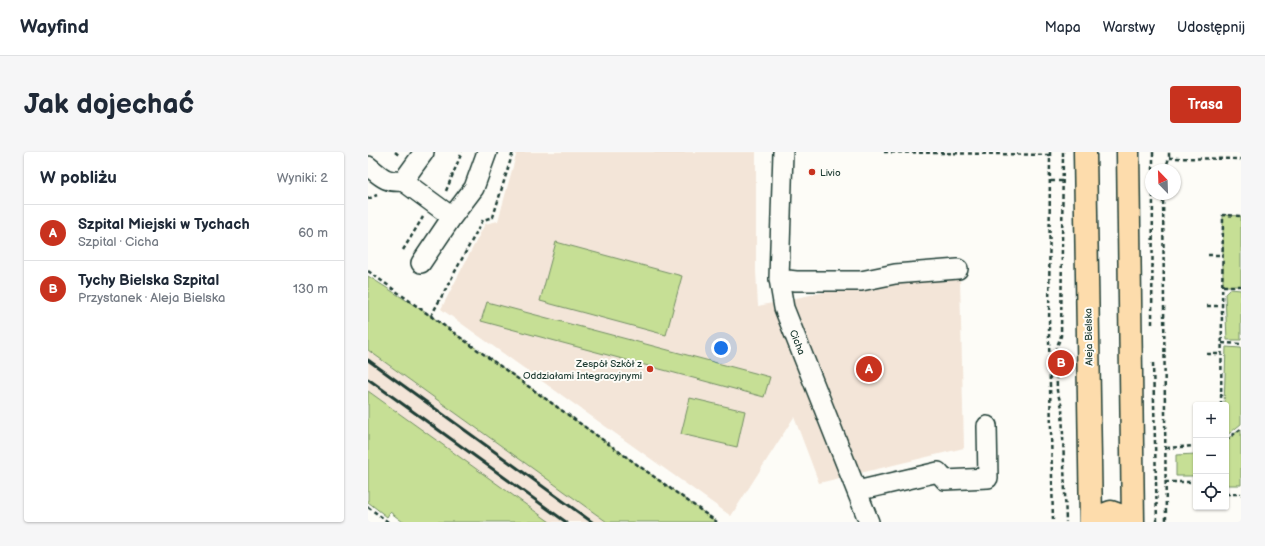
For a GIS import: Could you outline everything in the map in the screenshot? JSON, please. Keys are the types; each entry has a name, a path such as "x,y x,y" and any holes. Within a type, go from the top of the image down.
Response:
{"main road":[{"name":"Aleja Bielska","path":"1085,152 1091,522"},
{"path":"1128,152 1133,522"},
{"path":"1096,522 1098,517 1111,512 1122,516 1126,522"}],"street":[{"path":"403,181 424,152"},
{"path":"421,263 452,217 474,188 487,152"},
{"name":"Cicha","path":"783,152 779,279 784,308 869,522"},
{"path":"368,166 384,179 392,182 403,181 452,217"},
{"path":"779,279 796,281 861,281 895,274 958,269"},
{"path":"857,491 938,472 945,480 988,478 987,426"}],"path":[{"path":"395,152 400,156"},
{"path":"444,196 462,152"},
{"path":"431,316 483,220 493,217 514,152"},
{"path":"884,152 1050,154 1049,340 1053,522"},
{"path":"1063,152 1061,336 1056,349 1056,377 1057,391 1062,407 1066,522"},
{"path":"1153,152 1153,164"},
{"path":"1168,164 1169,152"},
{"path":"1169,158 1241,159"},
{"path":"1050,181 1063,181"},
{"path":"1152,327 1153,200"},
{"path":"1163,200 1166,522"},
{"path":"403,250 427,212"},
{"path":"1221,402 1223,215 1241,216"},
{"path":"1208,255 1223,255"},
{"path":"368,270 717,522"},
{"path":"1223,286 1241,286"},
{"path":"1207,306 1223,306"},
{"path":"1222,343 1241,344"},
{"path":"1207,354 1222,354"},
{"path":"1153,358 1157,522"},
{"path":"1229,438 1241,429"},
{"path":"1166,448 1193,446"},
{"path":"1165,482 1193,482"},
{"path":"1229,494 1241,494"},
{"path":"368,507 388,522"}],"shaded area":[{"name":"Zespół Szkół z Oddziałami Integracyjnymi","path":"517,152 756,152 756,271 758,306 872,282 960,279 964,448 819,483 794,417 731,516 441,309 485,224 498,221"},
{"path":"368,350 607,522 550,522 497,484 368,391"}],"green space":[{"path":"1223,215 1241,216 1241,286 1223,286"},
{"path":"556,242 682,276 666,335 540,301"},
{"path":"368,276 431,316 717,522 607,522 368,350"},
{"path":"1230,289 1241,290 1241,340 1227,340 1225,294"},
{"path":"487,302 770,377 764,397 481,321"},
{"path":"1226,347 1241,348 1241,424 1229,434 1229,402 1224,402"},
{"path":"368,391 550,522 403,522 390,512 387,517 368,502"},
{"path":"690,398 745,411 737,447 681,434"},
{"path":"1241,429 1241,485 1229,485 1229,438"},
{"path":"1193,454 1193,476 1176,476 1176,455"}],"railway":[{"path":"368,360 592,522"},
{"path":"368,379 566,522"}],"place":[{"name":"Livio","path":"812,172"},
{"name":"Tychy Bielska Szpital","path":"1061,363"},
{"name":"Zespół Szkół z Oddziałami Integracyjnymi","path":"650,369"},
{"name":"Szpital Miejski w Tychach","path":"869,369"}]}
